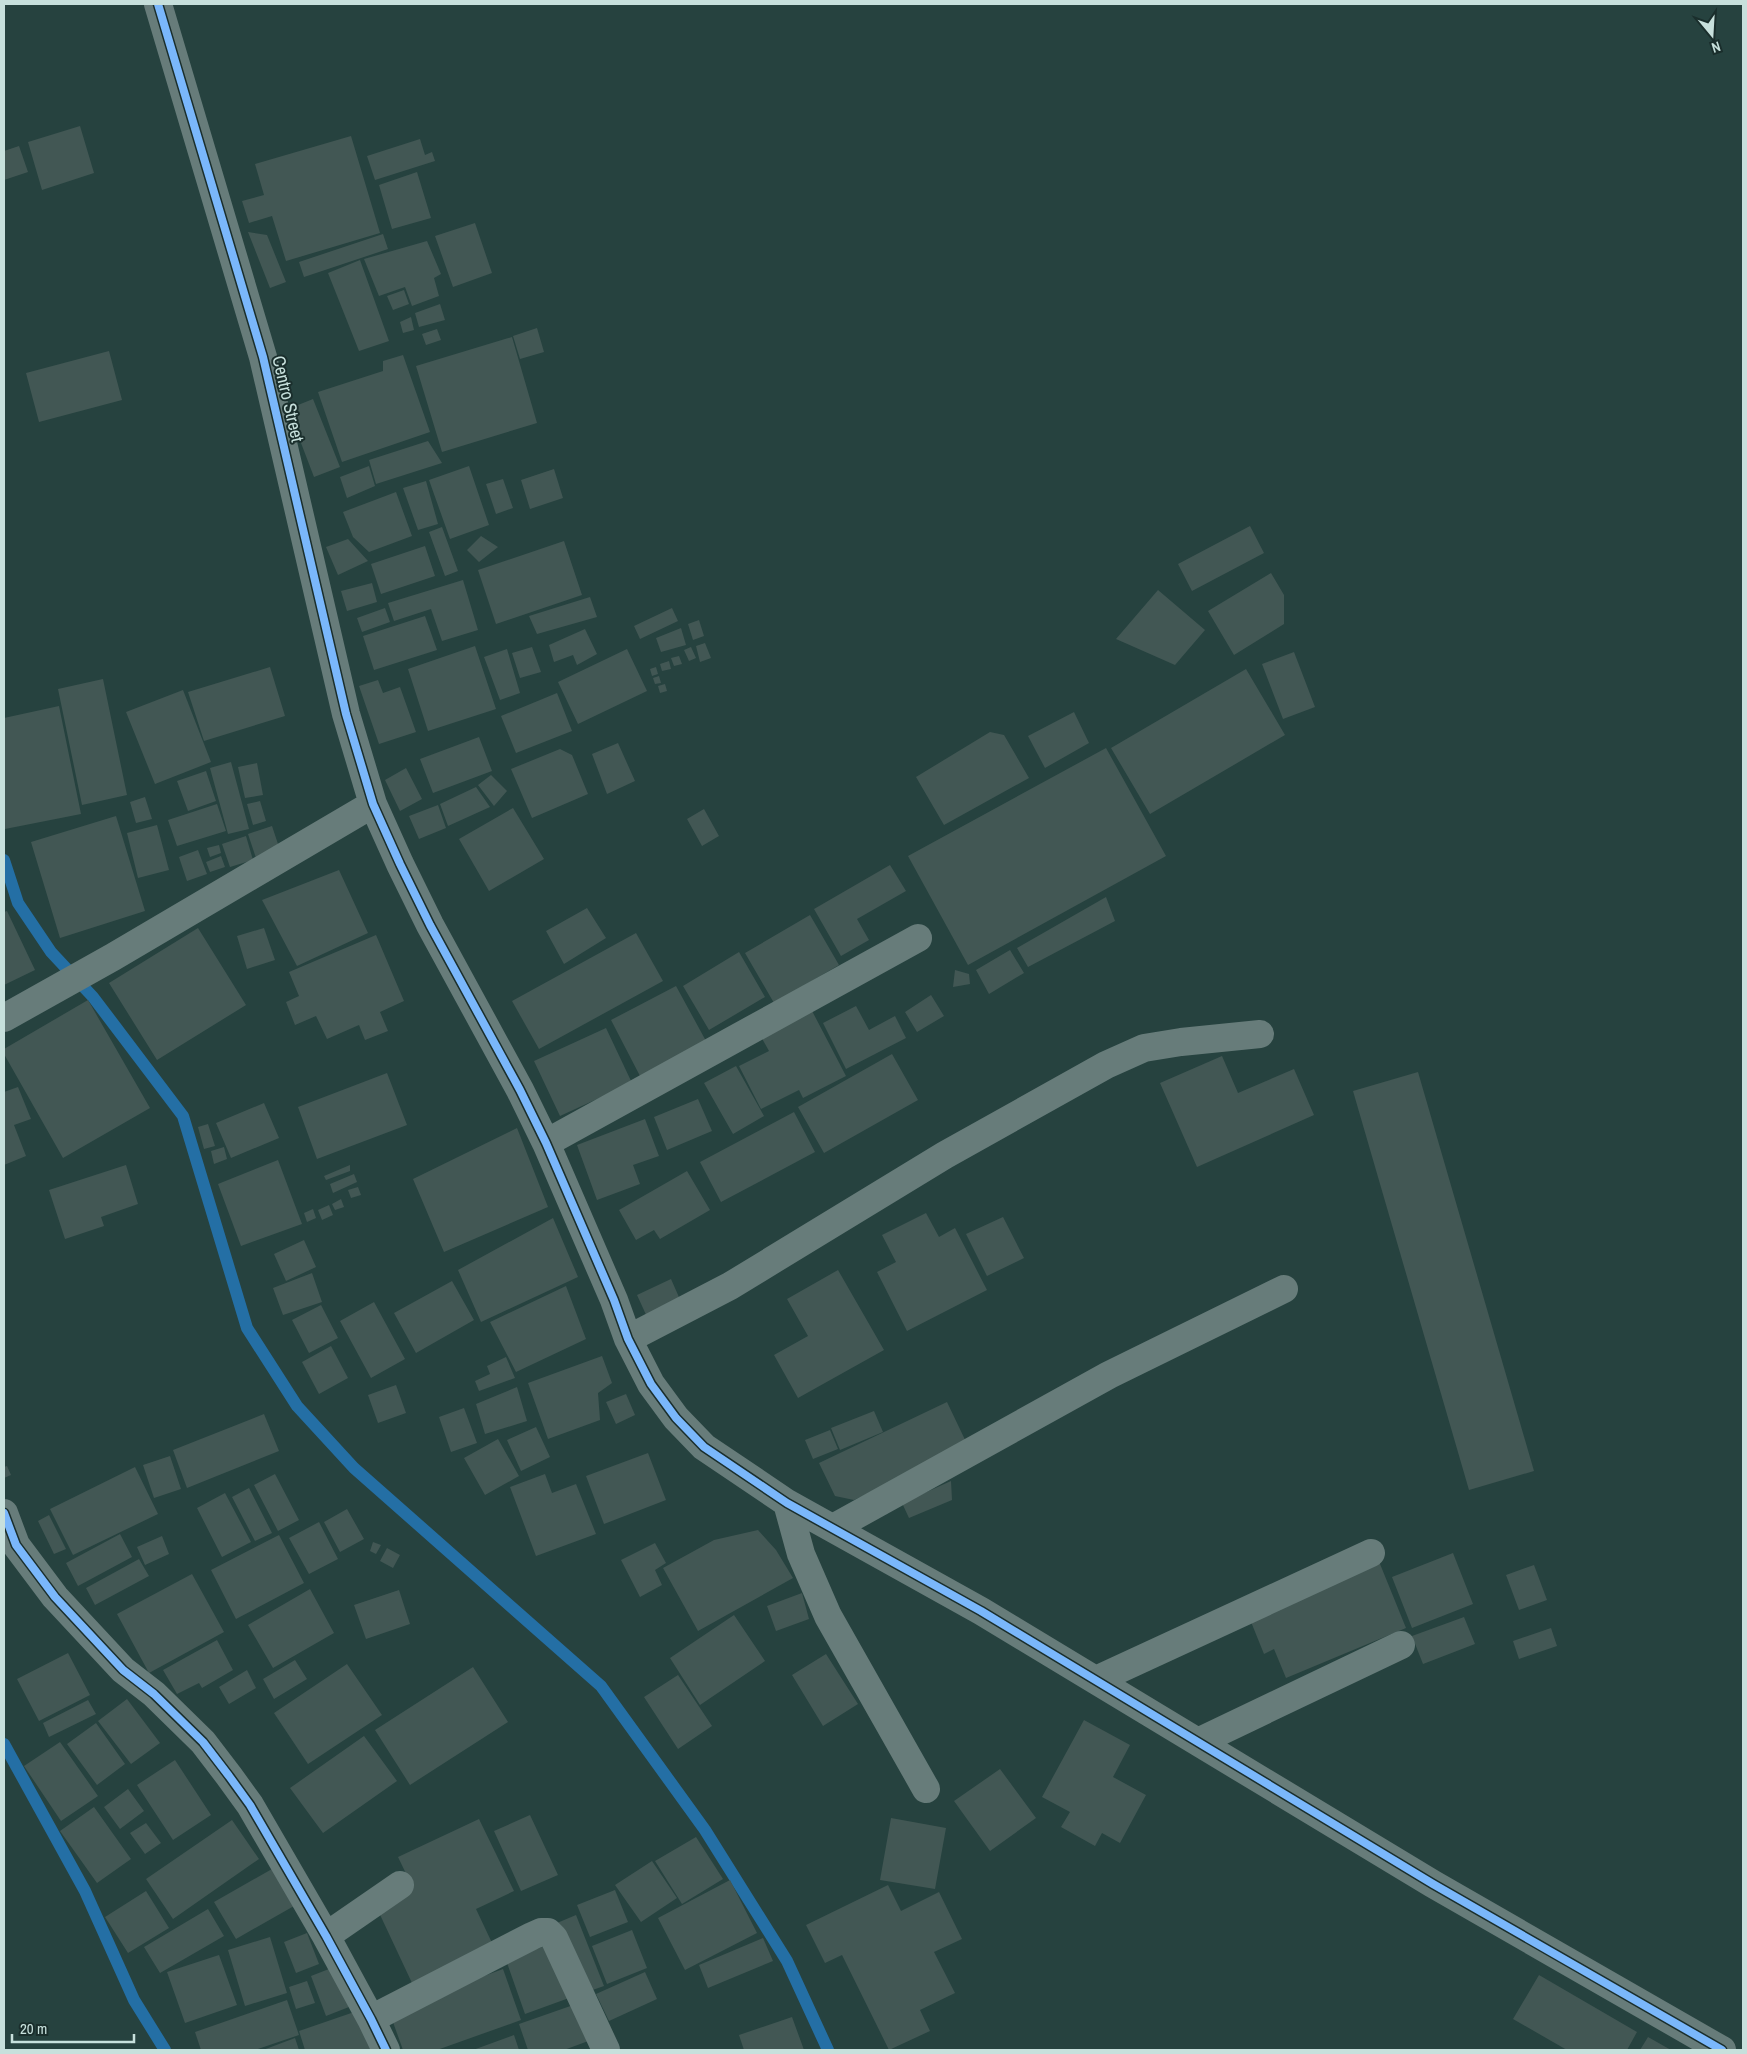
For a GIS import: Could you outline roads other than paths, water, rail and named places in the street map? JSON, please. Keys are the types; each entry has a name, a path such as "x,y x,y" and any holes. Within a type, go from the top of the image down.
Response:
{"street":[{"name":"Centro Street","path":"158,4 263,358 346,714 373,804 430,925 520,1090 546,1143 614,1300 628,1339 651,1384 676,1418 704,1447 787,1503 981,1611 1433,1884 1722,2050"},
{"path":"4,1018 113,957 373,804"},
{"path":"546,1143 918,938"},
{"path":"628,1339 730,1286 945,1155 1106,1065 1144,1048 1181,1042 1260,1034"},
{"path":"833,1528 1109,1375 1284,1289"},
{"path":"787,1503 801,1554 828,1616 926,1789"},
{"path":"4,1513 10,1548 124,1670 154,1694 203,1742 250,1805 372,2018 386,2050"},
{"path":"1096,1680 1371,1554"},
{"path":"1198,1742 1401,1645"},
{"path":"326,1936 400,1885"},
{"path":"372,2018 532,1936 541,1932 548,1932 554,1938 606,2050"}],"waterway":[{"path":"4,860 18,903 51,952 93,997 183,1116 247,1328 297,1406 354,1468 601,1686 705,1830 787,1961 828,2050"},
{"path":"4,1744 85,1891 134,2000 165,2050"}]}
